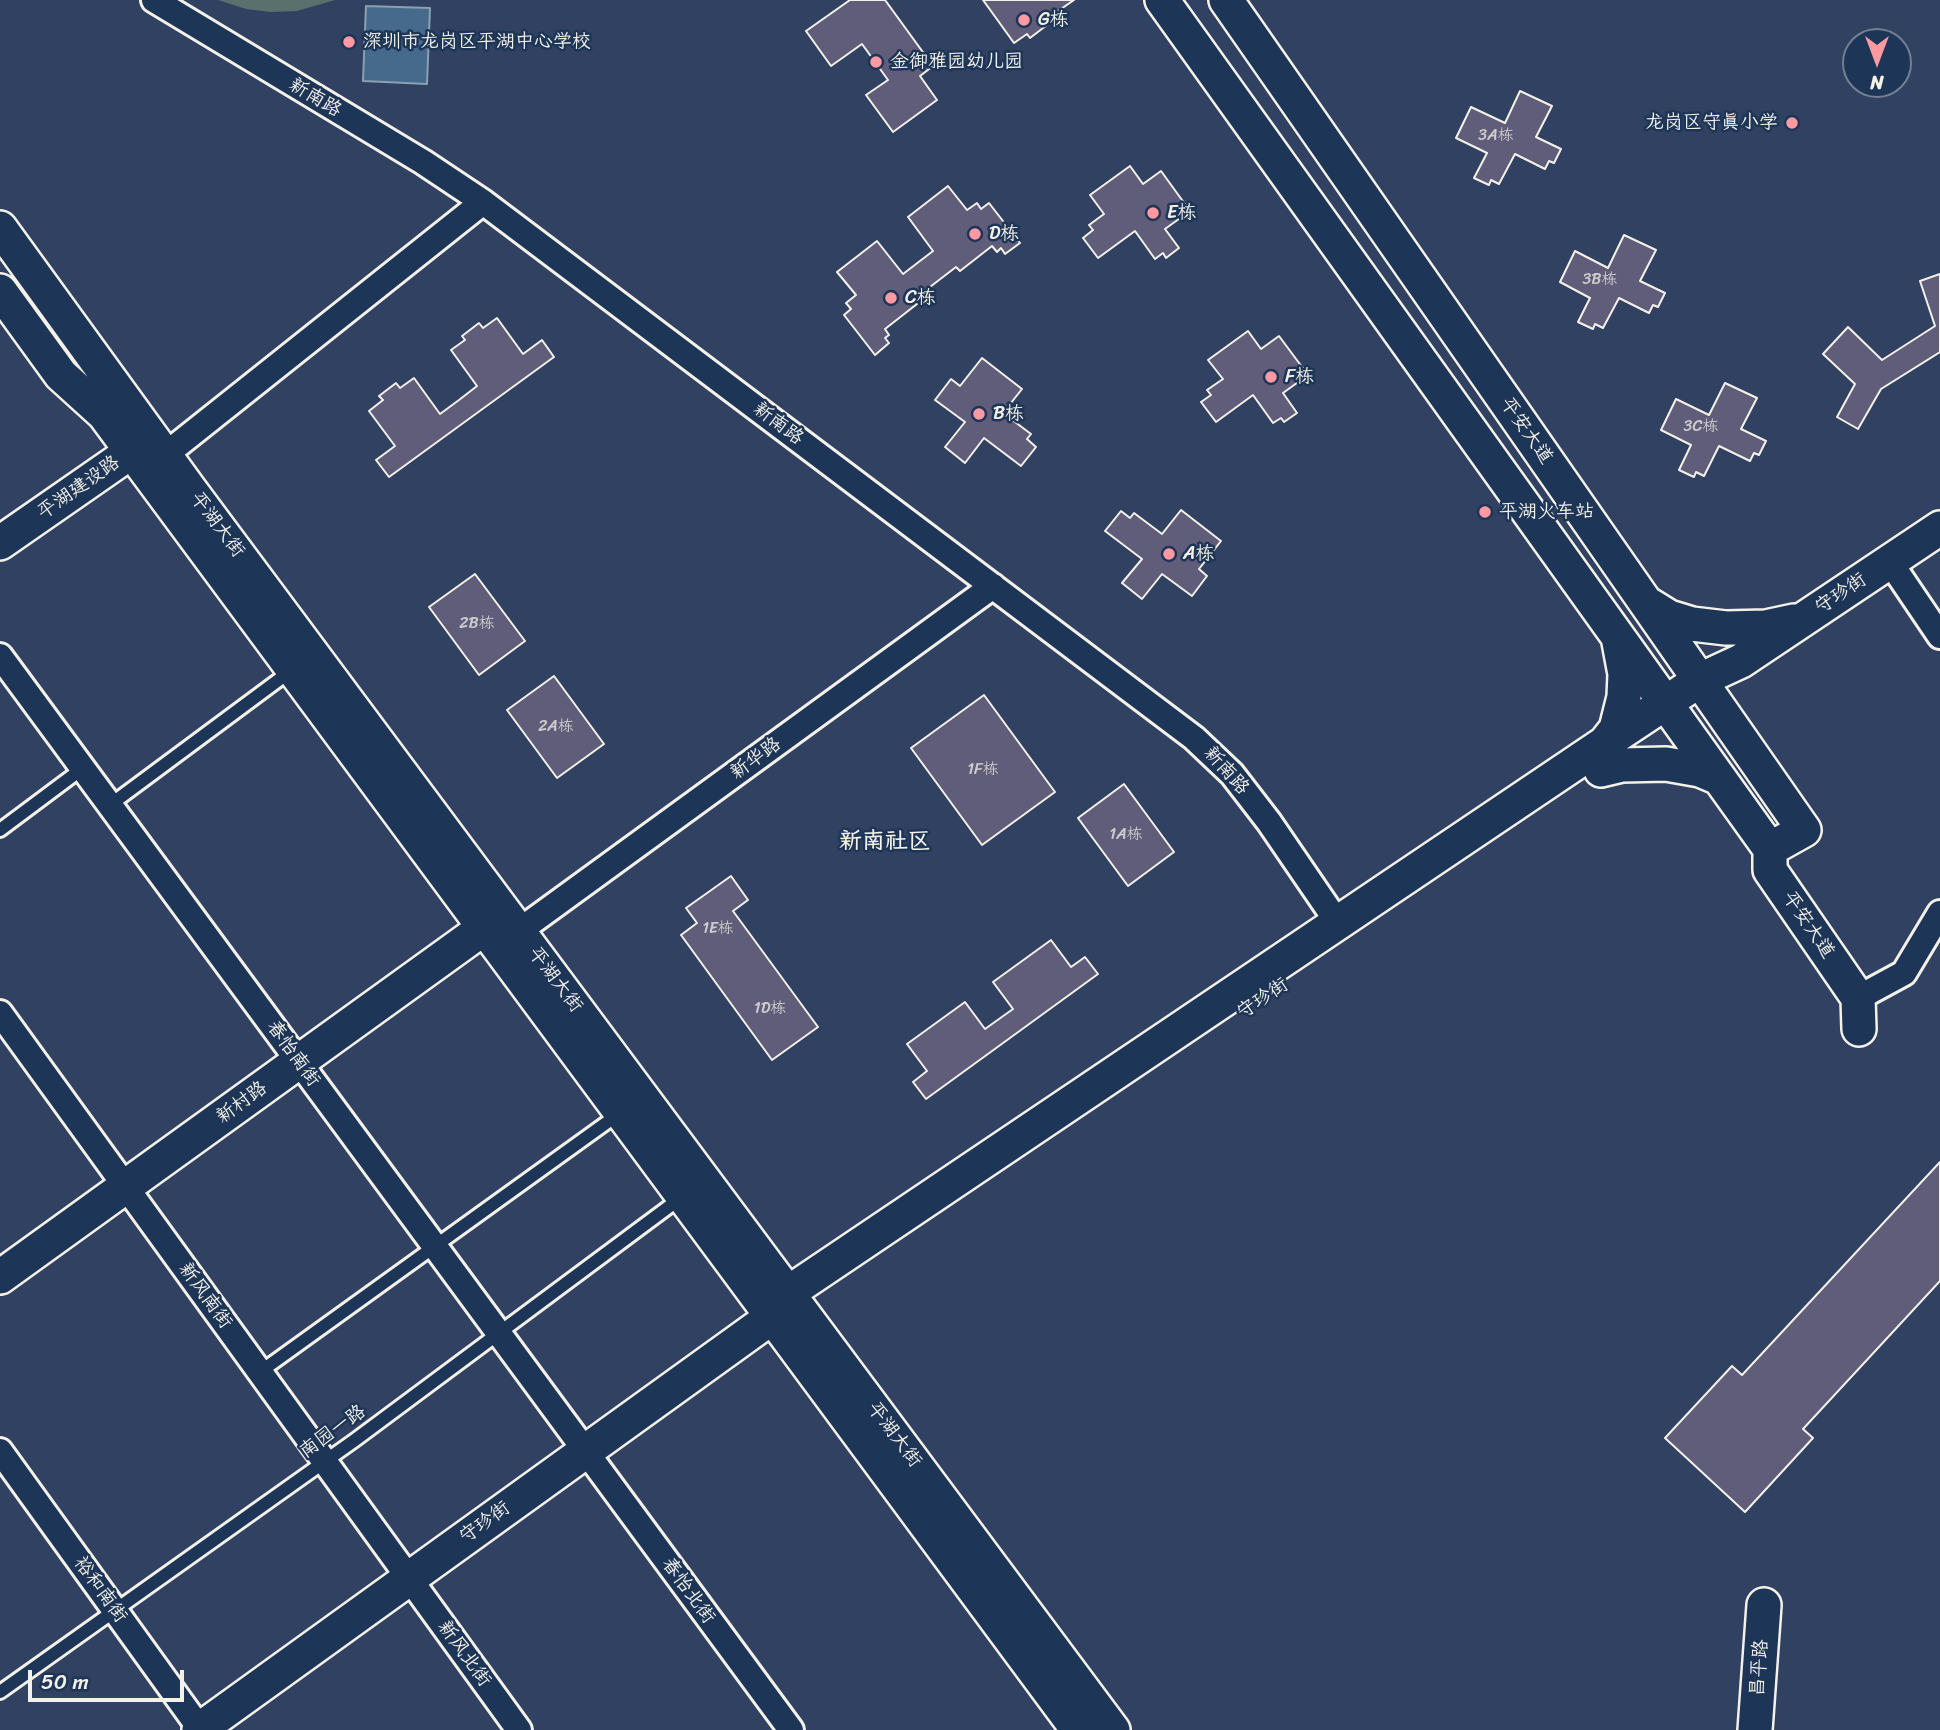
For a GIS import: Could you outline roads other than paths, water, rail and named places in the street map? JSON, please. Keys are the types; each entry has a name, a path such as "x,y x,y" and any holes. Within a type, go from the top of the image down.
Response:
{"street":[{"name":"新南路","path":"154,0 423,162 483,202 1194,738 1232,774 1269,822 1338,923"},
{"name":"平安大道","path":"1162,0 1770,849 1770,870 1858,1013"},
{"name":"平安大道","path":"1226,0 1804,830 1770,849"},
{"path":"165,455 483,202"},
{"name":"平湖大街","path":"0,228 519,931 787,1307 1077,1730"},
{"name":"平湖大街","path":"0,291 61,376 104,414 682,1196 787,1307 1113,1730"},
{"name":"平湖建设路","path":"0,543 131,452 165,455"},
{"name":"守珍街","path":"787,1307 1940,528"},
{"path":"1890,562 1940,636"},
{"name":"新华路","path":"519,931 993,586"},
{"path":"1646,603 1669,617 1692,624 1726,628 1766,627 1804,619"},
{"path":"1618,636 1625,674 1624,697 1616,729 1603,756 1622,765 1666,764 1700,770 1719,778"},
{"name":"春怡南街","path":"0,656 585,1451"},
{"name":"守珍街","path":"200,1730 787,1307 1338,923 1603,756"},
{"path":"1858,1013 1904,972 1940,913"},
{"name":"新村路","path":"0,1277 484,928"},
{"name":"新风南街","path":"0,1013 409,1578"},
{"name":"裕和南街","path":"0,1451 200,1730"},
{"name":"春怡北街","path":"585,1451 791,1730"},
{"name":"新风北街","path":"409,1578 519,1730"},
{"name":"昌平路","path":"1755,1730 1764,1605"}],"lane":[{"path":"110,806 293,670"},
{"path":"0,830 83,768"},
{"path":"260,1371 621,1113"},
{"name":"南园一路","path":"0,1692 325,1462 682,1196"}],"water":[{"path":"366,6 430,8 427,84 363,81"}],"place":[{"name":"G栋","path":"1024,20"},
{"name":"深圳市龙岗区平湖中心学校","path":"349,42"},
{"name":"金御雅园幼儿园","path":"876,62"},
{"name":"龙岗区守真小学","path":"1792,123"},
{"name":"E栋","path":"1153,213"},
{"name":"D栋","path":"975,234"},
{"name":"C栋","path":"891,298"},
{"name":"F栋","path":"1271,377"},
{"name":"B栋","path":"979,414"},
{"name":"平湖火车站","path":"1485,512"},
{"name":"A栋","path":"1169,554"}],"district":[{"name":"新南社区","path":"885,842"}]}
